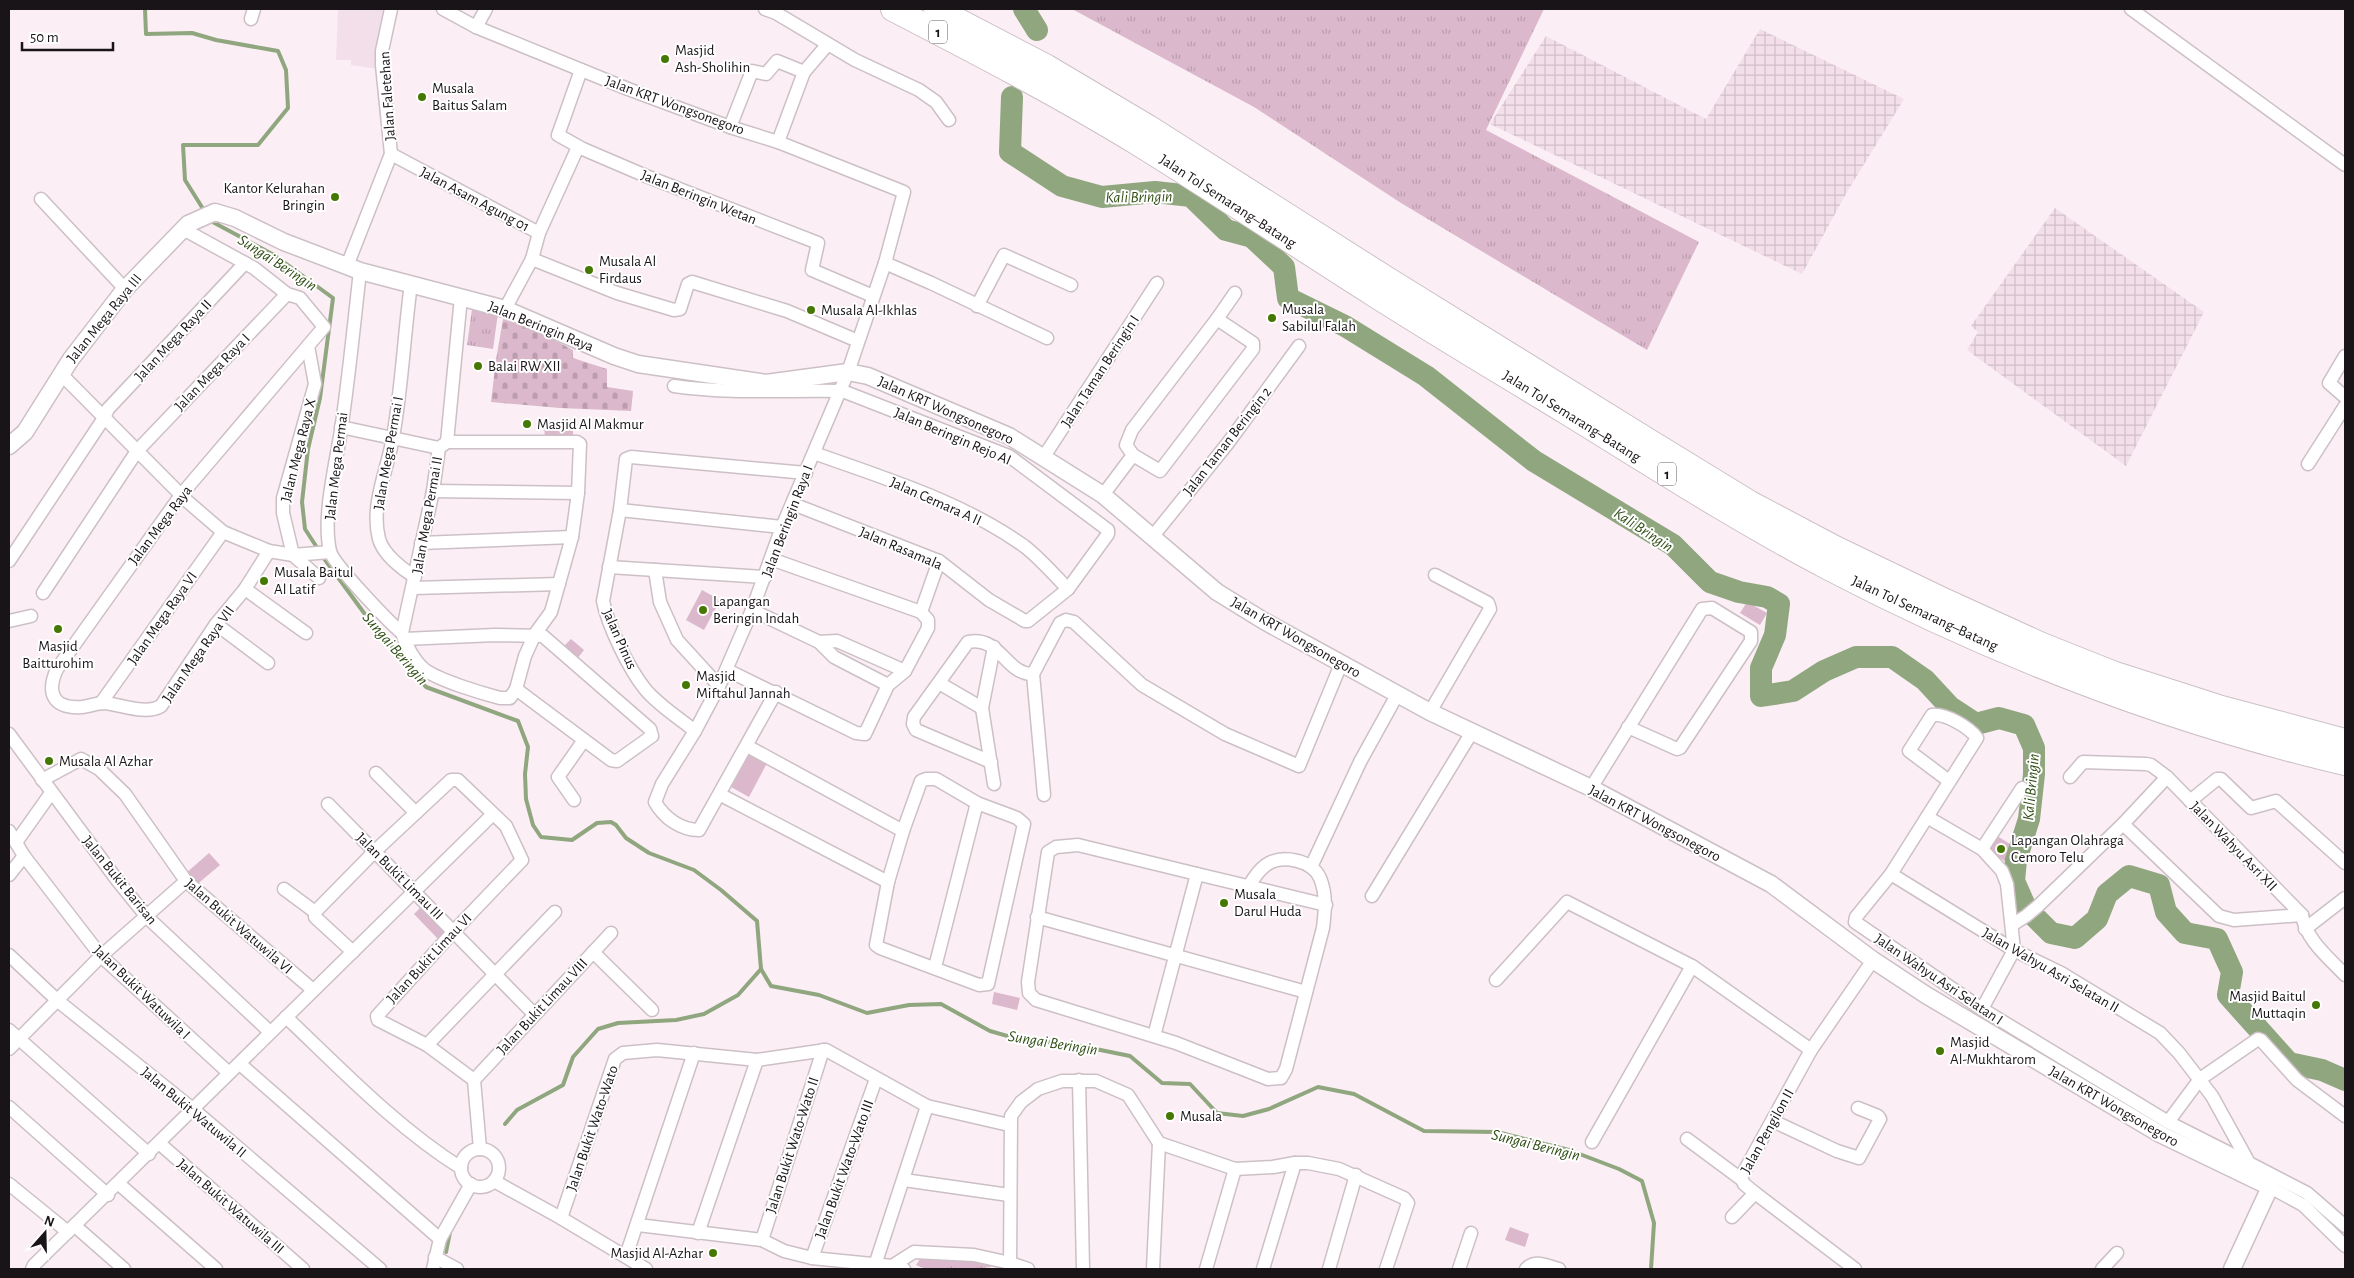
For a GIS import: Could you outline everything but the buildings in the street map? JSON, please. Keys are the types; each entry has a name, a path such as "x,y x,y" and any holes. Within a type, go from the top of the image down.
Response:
{"highway":[{"name":"Jalan Tol Semarang–Batang","path":"893,9 990,48 1042,76 1148,127 1387,279 1750,503 1835,548 2042,645 2115,674 2218,707 2345,741"},
{"name":"Jalan Tol Semarang–Batang","path":"936,9 990,48"},
{"name":"Jalan Tol Semarang–Batang","path":"1042,76 1137,143 1378,297 1642,459 1828,568 2026,660 2109,692 2210,725 2345,763"}],"street":[{"name":"Jalan Faletehan","path":"354,269 391,154 382,51 391,9"},
{"name":"Jalan KRT Wongsonegoro","path":"443,9 476,27 582,70 730,127 778,142 903,190 905,195 885,263 848,372 868,376 1009,436 1043,458 1080,478 1153,536 1217,592 1264,621 1397,695 1591,788 1771,884 1873,960 1926,995 2136,1120 2270,1187"},
{"path":"476,27 486,9"},
{"path":"765,9 776,13 855,60 920,90 936,102 948,120"},
{"path":"2131,9 2345,165"},
{"path":"778,142 804,72 828,44"},
{"path":"730,127 752,71 766,74 773,63 777,61 804,72"},
{"name":"Jalan Beringin Wetan","path":"582,70 558,133 578,147 664,184 818,243 812,270 874,296"},
{"path":"539,233 578,147"},
{"name":"Jalan Asam Agung 01","path":"391,154 539,233 532,259 505,309"},
{"path":"41,199 125,289"},
{"name":"Jalan Beringin Raya","path":"215,212 235,218 284,242 354,269 505,309 614,356 638,364 766,383 848,372"},
{"name":"Jalan Mega Raya III","path":"10,447 37,416 61,374 125,289 189,224 215,212"},
{"path":"189,224 287,294"},
{"path":"977,306 1004,255 1071,285"},
{"path":"532,259 617,293 674,310 680,310 688,284 692,282 787,311 858,342"},
{"name":"Jalan Mega Raya II","path":"9,561 104,418 108,408 245,263"},
{"path":"885,263 1048,338"},
{"name":"Jalan Mega Permai","path":"330,552 328,510 341,427 354,269"},
{"name":"Jalan Taman Beringin I","path":"1043,458 1158,283"},
{"name":"Jalan Mega Permai I","path":"411,284 393,437 379,499 379,539 386,551 414,582"},
{"path":"1217,319 1253,343 1253,349 1160,471 1134,455 1126,445 1132,430 1235,293"},
{"name":"Jalan Mega Raya","path":"102,703 83,707 60,702 50,690 52,679 69,650 181,495 324,327 306,302 287,294"},
{"name":"Jalan Mega Raya I","path":"43,593 137,451 287,294"},
{"name":"Jalan Mega Permai II","path":"403,636 443,445 461,297"},
{"name":"Jalan Mega Raya X","path":"293,554 283,513 283,498 315,384 308,346"},
{"name":"Jalan Taman Beringin 2","path":"1153,536 1228,443 1299,346"},
{"path":"2345,356 2329,383 2345,397"},
{"name":"Jalan Beringin Raya I","path":"721,794 699,830 677,824 666,816 655,802 676,758 696,731 720,686 765,577 782,527 848,372"},
{"path":"61,374 181,495 223,532 269,551 293,554 330,552 346,573 403,636 420,664 435,675 505,699 510,698 516,689 525,656 535,634 550,612 559,584 572,537 578,493 581,448 577,442 443,445 341,427"},
{"path":"674,386 704,391 765,393 839,390"},
{"name":"Jalan Beringin Rejo AI","path":"839,390 1009,456 1108,530 1108,534 1068,589"},
{"path":"2308,464 2345,406"},
{"name":"Jalan Cemara A II","path":"814,453 922,491 972,514 1025,547 1068,589"},
{"path":"1103,495 1134,455"},
{"name":"Jalan Pinus","path":"696,731 646,690 629,666 605,611 603,601 620,510 624,462 631,457 806,473"},
{"path":"433,491 578,493"},
{"name":"Jalan Rasamala","path":"793,504 939,561 989,600 1022,620 1028,621 1068,589"},
{"path":"620,510 782,527"},
{"name":"Jalan Mega Raya VI","path":"102,703 223,532"},
{"path":"421,543 572,537"},
{"name":"Jalan Mega Raya VII","path":"102,703 151,710 161,706 216,624 245,589 269,551"},
{"path":"293,554 319,578"},
{"path":"727,670 776,692 856,733 866,734 888,685 905,671 928,628 928,620 922,612 771,559"},
{"path":"922,612 939,561"},
{"path":"609,567 765,577"},
{"path":"655,570 660,602 677,640 720,686"},
{"path":"1430,712 1490,609 1488,603 1435,575"},
{"path":"414,582 559,584"},
{"path":"245,589 306,634"},
{"path":"1591,788 1628,727 1702,609 1712,608 1751,632 1751,641 1680,748 1677,749 1628,727"},
{"path":"752,610 819,642 834,657 888,685"},
{"path":"9,621 31,616"},
{"path":"1044,795 1034,674 1060,623 1066,620 1074,622 1142,685 1225,734 1299,766 1341,664"},
{"path":"216,624 268,663"},
{"path":"403,636 535,634 543,636 650,729 652,736 618,761 607,758 516,689"},
{"path":"991,762 916,730 913,724 914,716 968,642 982,640 994,647 1021,671 1034,674"},
{"path":"819,642 837,642 905,671"},
{"path":"994,647 982,708 994,784"},
{"path":"939,683 982,708"},
{"path":"776,692 721,794 888,882"},
{"path":"1311,866 1360,762 1397,695"},
{"name":"Jalan Wahyu Asri Selatan I","path":"1949,781 1909,751 1932,715 1939,714 1966,728 1977,738 1891,874 1856,918 1855,922 1982,1009 2168,1122 2308,1193 2345,1226"},
{"path":"1372,896 1472,732"},
{"name":"Jalan Bukit Barisan","path":"9,734 147,917 270,1032"},
{"path":"574,800 558,777 584,740"},
{"path":"747,746 903,831"},
{"name":"Jalan Bukit Watuwila VI","path":"42,780 81,759 94,765 124,794 186,881 313,990"},
{"name":"Jalan Wahyu Asri XII","path":"2070,776 2083,762 2151,765 2167,777 2302,915"},
{"path":"376,773 416,813"},
{"path":"2012,925 2038,906 2123,824 2167,777"},
{"path":"936,779 977,803 1017,818 1024,824 988,984 979,985 876,945 888,882 921,780 936,779"},
{"path":"2190,801 2217,779 2220,779 2252,808 2276,801 2345,864"},
{"path":"32,1269 150,1154 286,1016 493,814 458,780 450,780 375,851 315,912"},
{"path":"1982,849 2022,788"},
{"path":"13,836 52,793"},
{"path":"935,967 977,803"},
{"name":"Jalan Bukit Limau III","path":"328,804 534,1014"},
{"name":"Jalan Bukit Limau VI","path":"474,1080 427,1045 378,1020 377,1016 522,860 506,826 493,814"},
{"path":"1927,817 1982,849 2005,877 2014,950 1982,1009"},
{"path":"2123,824 2219,916 2234,920 2302,915 2305,930 2345,975"},
{"name":"Jalan Bukit Watuwila I","path":"13,836 24,856 101,956 229,1074"},
{"path":"1248,886 1266,865 1279,860 1294,860 1311,866 1319,878 1326,905 1323,928 1286,1068 1281,1078 1268,1079 1154,1036 1036,1000 1029,993 1028,982 1045,859 1048,852 1056,846 1078,845 1326,905"},
{"path":"9,876 24,856"},
{"path":"1154,1036 1198,874"},
{"name":"Jalan Wahyu Asri Selatan II","path":"1891,874 2014,950 2061,973 2160,1033 2179,1053 2212,1096 2249,1162"},
{"path":"9,1049 14,1034 58,1001 101,956 186,881"},
{"path":"284,889 315,912 315,917 353,952"},
{"path":"2305,930 2345,898"},
{"path":"1496,980 1568,902 1692,966 1811,1050"},
{"path":"427,1045 555,912"},
{"path":"1037,917 1306,992"},
{"name":"Jalan Bukit Limau VIII","path":"474,1080 611,933"},
{"path":"593,952 652,1010"},
{"name":"Jalan Bukit Watuwila II","path":"9,955 58,1001 194,1110 380,1269"},
{"name":"Jalan Pengilon II","path":"1855,1269 1755,1193 1741,1179 1742,1174 1811,1050 1873,960"},
{"path":"1592,1142 1692,966"},
{"path":"286,1016 369,1095 434,1150 461,1168 466,1180 471,1184 483,1186 494,1181 498,1174 498,1160 487,1150 480,1149 467,1155 461,1168"},
{"path":"14,1034 150,1154"},
{"path":"2168,1122 2200,1079 2256,1040 2261,1040 2297,1080 2345,1116"},
{"name":"Jalan Bukit Wato-Wato","path":"562,1218 615,1059 624,1053 657,1050 757,1060 823,1050"},
{"path":"823,1050 831,1051 876,1079 927,1106 1010,1125"},
{"name":"Jalan Bukit Wato-Wato II","path":"762,1240 823,1050"},
{"path":"626,1256 638,1225 694,1053"},
{"path":"698,1233 757,1060"},
{"path":"240,1064 440,1239"},
{"name":"Jalan Bukit Wato-Wato III","path":"812,1258 876,1079"},
{"path":"474,1080 480,1149"},
{"path":"1078,1080 1083,1269"},
{"path":"638,1225 762,1240 784,1251 812,1258 875,1266 898,1267 914,1252 974,1255 1018,1268 1009,1195 1010,1125 1015,1109 1038,1089 1062,1081 1096,1081 1128,1096 1159,1142 1234,1169 1273,1167 1295,1163 1308,1163 1339,1169 1400,1195 1408,1203 1386,1269"},
{"path":"875,1266 927,1106"},
{"path":"9,1107 108,1195"},
{"path":"1773,1121 1845,1154 1858,1158 1880,1119 1878,1116 1858,1108"},
{"path":"1687,1140 1741,1179"},
{"path":"1153,1269 1159,1142"},
{"name":"Jalan Bukit Watuwila III","path":"159,1143 303,1269"},
{"path":"1263,1269 1295,1163"},
{"path":"1206,1269 1234,1169"},
{"path":"1329,1269 1356,1175"},
{"path":"904,1180 1009,1195"},
{"path":"494,1181 562,1218 646,1269"},
{"path":"9,1184 72,1229 116,1267"},
{"path":"119,1184 216,1269"},
{"path":"456,1269 431,1265 440,1239 471,1184"},
{"path":"2232,1269 2270,1187 2303,1205 2345,1246"},
{"path":"1732,1217 1755,1193"},
{"path":"1459,1269 1471,1232"},
{"path":"2102,1269 2117,1253"},
{"path":"1526,1269 1532,1264 1537,1263 1559,1269"}],"shaded area":[{"path":"338,9 387,9 378,69 351,65 351,60 336,60"},
{"path":"1760,29 1904,99 1847,192 1802,274 1490,124 1546,36 1706,119"},
{"path":"2055,208 2204,312 2126,466 1967,350 1978,332 1971,326"}],"green space":[{"path":"1072,9 1544,9 1486,130 1699,242 1647,350 1401,203 1254,107"},
{"path":"472,309 498,313 493,349 467,345"},
{"path":"503,319 539,332 573,350 573,358 607,369 607,387 633,391 631,411 560,408 491,402"},
{"path":"573,422 573,437 545,439 544,424"},
{"name":"Lapangan Beringin Indah","path":"702,590 720,600 704,630 686,620"},
{"path":"1747,602 1767,613 1760,625 1740,613"},
{"path":"571,639 584,650 577,659 563,647"},
{"path":"749,753 767,763 749,797 731,787"},
{"name":"Lapangan Olahraga Cemoro Telu","path":"1997,836 2015,847 2006,862 1988,850"},
{"path":"209,853 220,865 195,886 185,874"},
{"path":"423,905 447,930 438,939 414,914"},
{"path":"994,992 1020,998 1017,1010 992,1004"},
{"path":"1510,1227 1529,1234 1525,1247 1505,1240"},
{"path":"976,1258 990,1262 991,1267 963,1270 932,1270 916,1265 920,1259"}],"waterway":[{"name":"Sungai Beringin","path":"145,9 146,34 192,33 216,40 278,51 286,70 288,108 258,145 183,145 185,180 205,212"},
{"name":"Kali Bringin","path":"1024,9 1037,30"},
{"name":"Kali Bringin","path":"1012,97 1010,152 1062,186 1102,197 1155,192 1191,196 1226,230 1252,237 1284,267 1288,298 1345,326 1426,376 1534,461 1673,545 1710,582 1739,592 1767,597 1779,604 1775,635 1761,668 1761,696 1793,691 1824,671 1856,657 1892,657 1925,680 1950,707 1976,724 1999,718 2024,725 2034,748 2034,774 2029,819 2016,860 2014,881 2026,908 2051,933 2075,938 2097,919 2107,894 2129,876 2159,885 2166,912 2185,933 2217,939 2232,972 2228,995 2289,1063 2322,1070 2345,1080"},
{"name":"Sungai Beringin","path":"209,220 274,255 333,298 320,398 308,449 302,502 305,529 316,546"},
{"name":"Sungai Beringin","path":"323,557 367,617 426,687 518,721 528,747 525,774 526,799 533,825 541,837 572,840 597,823 611,822 616,825 626,838 649,853 694,870 757,921 761,969 771,986 819,995 867,1013 909,1005 941,1004 990,1031 1025,1041 1066,1043 1130,1056 1162,1083 1190,1084 1217,1113 1243,1116 1269,1109 1318,1087 1354,1094 1424,1131 1497,1132 1569,1150 1619,1169 1642,1181 1654,1223 1651,1269"},
{"path":"505,1124 517,1110 563,1085 573,1057 598,1029 618,1023 676,1020 704,1014 738,995 761,969"},
{"path":"446,1252 450,1232"}],"place":[{"name":"Masjid Ash-Sholihin","path":"665,59"},
{"name":"Musala Baitus Salam","path":"422,97"},
{"name":"Kantor Kelurahan Bringin","path":"335,197"},
{"name":"Musala Al Firdaus","path":"589,270"},
{"name":"Musala Al-Ikhlas","path":"811,310"},
{"name":"Musala Sabilul Falah","path":"1272,318"},
{"name":"Balai RW XII","path":"478,366"},
{"name":"Masjid Al Makmur","path":"527,424"},
{"name":"Musala Baitul Al Latif","path":"264,581"},
{"name":"Lapangan Beringin Indah","path":"703,610"},
{"name":"Masjid Baitturohim","path":"58,629"},
{"name":"Masjid Miftahul Jannah","path":"686,685"},
{"name":"Musala Al Azhar","path":"49,761"},
{"name":"Lapangan Olahraga Cemoro Telu","path":"2001,849"},
{"name":"Musala Darul Huda","path":"1224,903"},
{"name":"Masjid Baitul Muttaqin","path":"2316,1005"},
{"name":"Masjid Al-Mukhtarom","path":"1940,1051"},
{"name":"Musala","path":"1170,1116"},
{"name":"Masjid Al-Azhar","path":"713,1253"}]}
